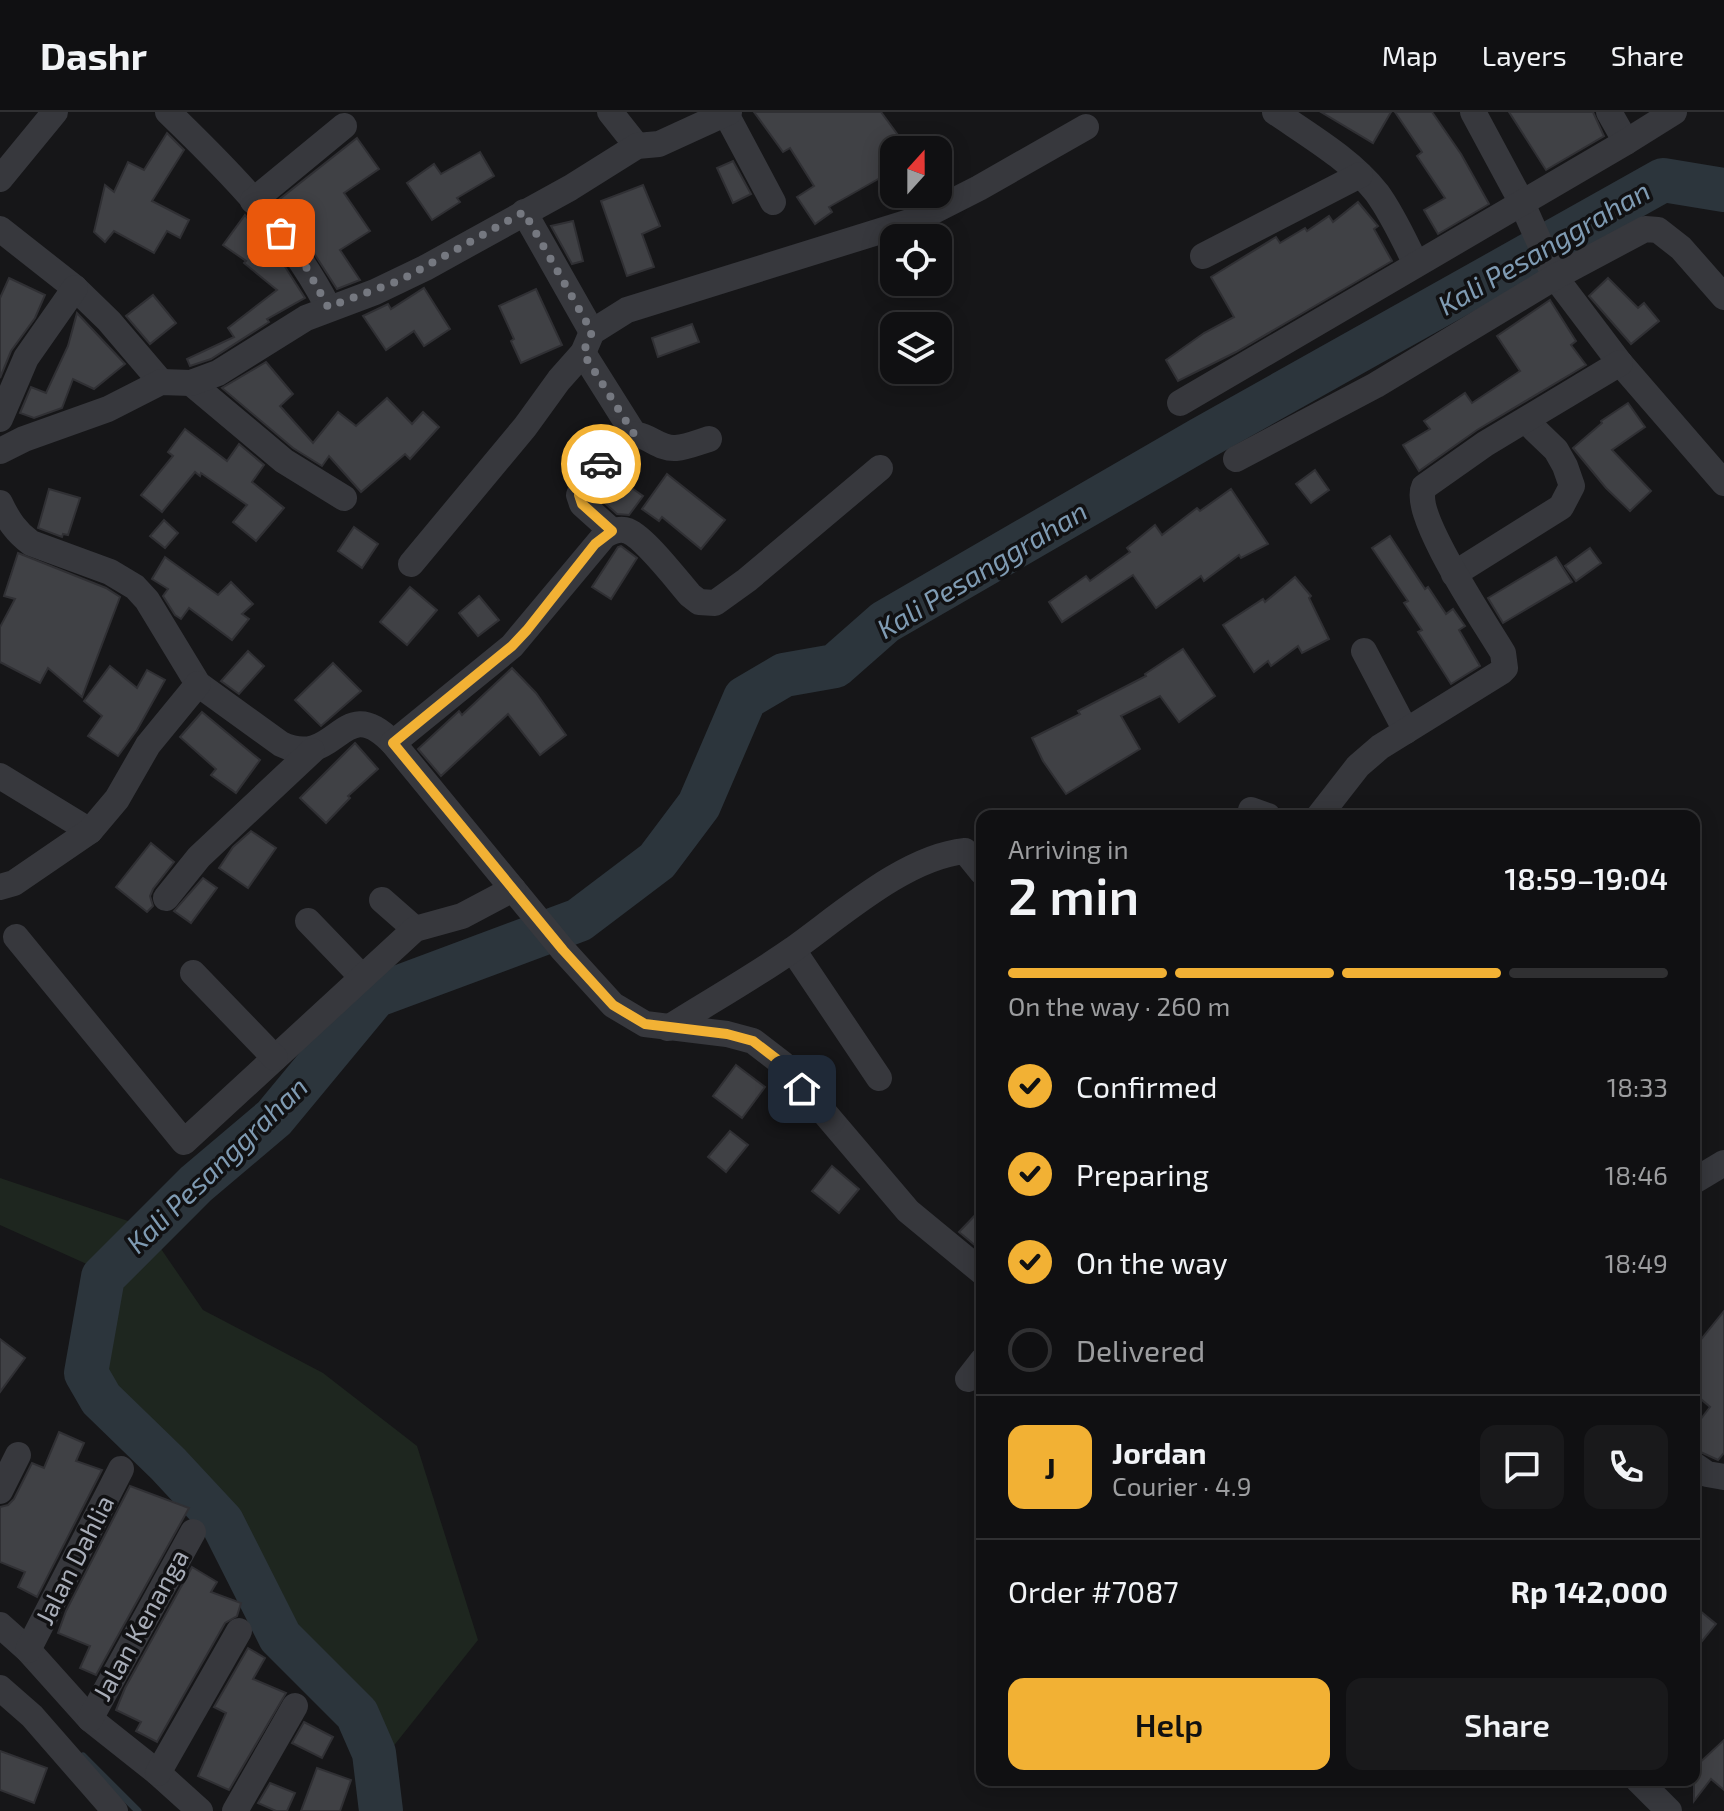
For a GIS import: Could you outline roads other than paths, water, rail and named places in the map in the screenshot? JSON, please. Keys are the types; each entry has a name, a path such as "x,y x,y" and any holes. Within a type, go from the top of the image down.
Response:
{"street":[{"path":"0,179 55,112"},
{"path":"168,112 253,201 297,254 328,307"},
{"path":"610,112 637,146"},
{"path":"0,451 24,439 108,409 161,382 191,383 218,373 306,318 401,280 592,175 637,146 659,144 727,112 773,202"},
{"path":"1275,112 1360,175 1386,207 1416,264"},
{"path":"1473,112 1526,210 1550,267 1620,363 1724,483"},
{"path":"1609,112 1626,142"},
{"path":"1180,403 1416,264 1526,210 1674,112"},
{"path":"253,201 344,126"},
{"path":"411,564 525,427 587,342 627,310 916,220 1086,127"},
{"path":"1203,256 1360,175"},
{"path":"524,212 634,434"},
{"path":"0,229 75,288 109,321 161,382"},
{"path":"1236,459 1376,385 1550,267 1645,229 1658,230 1681,248 1724,297"},
{"path":"0,419 26,358 75,288"},
{"path":"1324,810 1358,766 1380,747 1505,668 1503,653 1454,574 1425,515 1421,500 1424,487 1485,444 1620,363"},
{"path":"191,383 284,461 344,498"},
{"path":"1454,574 1561,507 1568,497 1572,486 1562,458 1526,421"},
{"path":"612,531 582,504 579,495 621,439 634,434 655,440 663,447 676,449 709,439"},
{"path":"393,743 512,646 595,544 612,531 630,531 690,595 708,605 747,580 880,468"},
{"path":"0,503 8,521 31,543 110,572 135,587 147,600 198,684 281,744 291,749 312,751"},
{"path":"1364,651 1406,731"},
{"path":"0,887 14,883 90,831 117,799 148,745 198,684"},
{"path":"166,898 208,847 312,751 342,730 360,724 379,730 563,950 613,1005 645,1024 727,1034 753,1041 783,1064 891,1193 930,1231 976,1267"},
{"path":"0,776 90,831"},
{"path":"668,1028 793,950 832,918 898,876 948,853 965,851 976,865"},
{"path":"16,937 184,1142 415,929 462,916 513,889"},
{"path":"382,900 415,929"},
{"path":"308,921 362,977"},
{"path":"793,950 879,1078"},
{"path":"193,973 275,1058"},
{"path":"1700,1177 1724,1163"},
{"path":"0,1491 18,1455"},
{"name":"Jalan Dahlia","path":"28,1650 121,1469"},
{"path":"1700,1469 1707,1474 1724,1477"},
{"name":"Jalan Kenanga","path":"90,1719 193,1532"},
{"path":"0,1625 28,1650 90,1719 200,1811"},
{"path":"158,1773 239,1631"},
{"path":"0,1688 32,1716 115,1811"},
{"path":"235,1811 295,1706"},
{"path":"1644,1786 1669,1811"}],"waterway":[{"name":"Kali Pesanggrahan","path":"381,1811 374,1753 357,1714 280,1637 222,1522 101,1399 86,1373 103,1277 196,1184 274,1118 375,996 579,920 657,861 699,805 745,698 784,675 835,666 885,622 1201,439 1663,180 1724,190"},
{"path":"83,1756 138,1811"}]}
